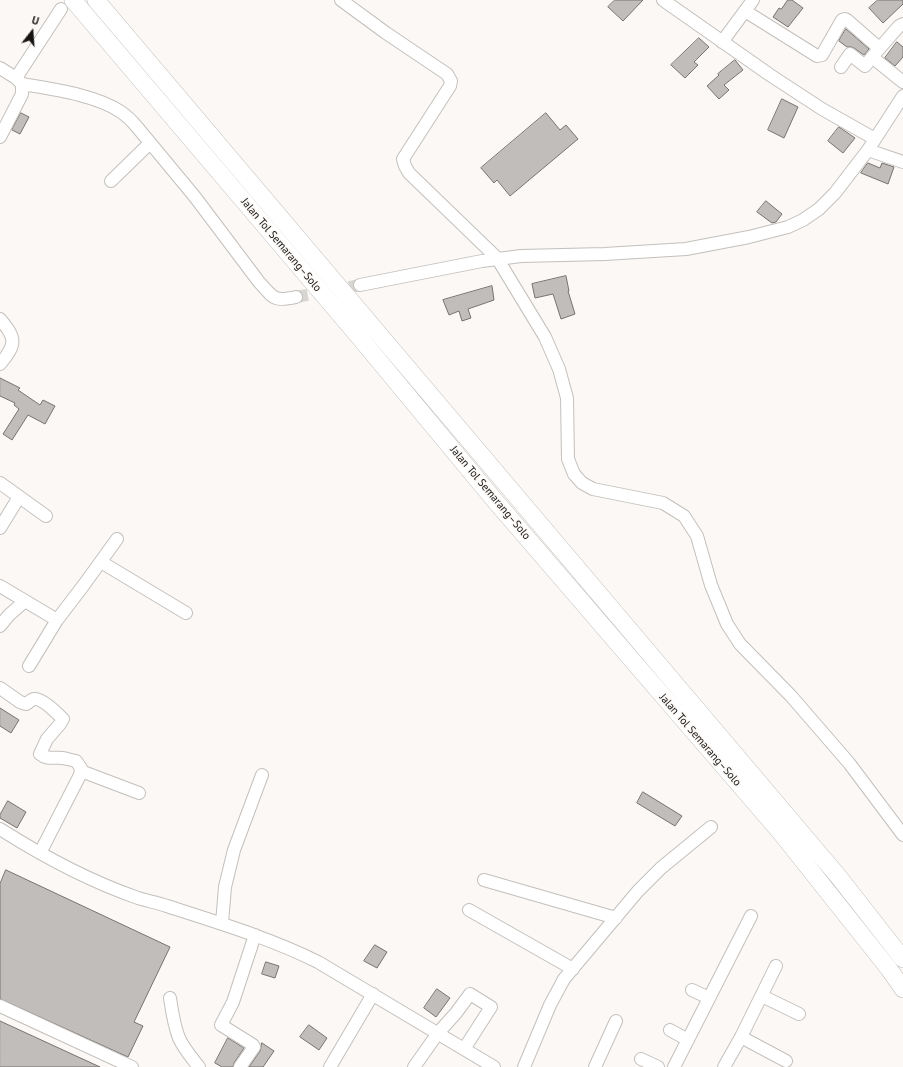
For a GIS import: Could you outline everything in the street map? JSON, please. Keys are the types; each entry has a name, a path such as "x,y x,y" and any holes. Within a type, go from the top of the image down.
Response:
{"highway":[{"name":"Jalan Tol Semarang–Solo","path":"96,0 838,876 903,959"},
{"name":"Jalan Tol Semarang–Solo","path":"67,4 370,350 491,496 780,833 889,969 903,989"}],"street":[{"path":"341,0 449,76 450,86 403,159 405,166 408,173 497,258 545,337 559,369 567,398 568,459 574,474 582,483 593,489 663,503 684,516 697,536 711,585 727,624 740,644 791,696 849,762 903,835"},
{"path":"663,0 722,42 822,109 875,139"},
{"path":"722,42 753,0"},
{"path":"0,137 22,94 19,81 67,4"},
{"path":"745,11 817,56 822,55 842,20 845,19 903,82"},
{"path":"841,67 850,54 865,66 899,26 903,24"},
{"path":"0,68 19,81 89,98 113,107 127,116 195,197 259,282 270,294 274,298 280,300 296,298"},
{"path":"360,285 497,258 605,254 686,248 749,237 788,227 803,220 835,193 868,150 903,96"},
{"path":"110,181 150,143"},
{"path":"868,150 903,162"},
{"path":"0,319 13,336 10,349 0,364"},
{"path":"0,484 46,516"},
{"path":"0,528 19,497"},
{"path":"29,666 57,620 117,539"},
{"path":"101,562 186,613"},
{"path":"0,586 57,620"},
{"path":"0,626 9,615 25,601"},
{"path":"0,688 15,699 26,704 32,699 36,699 46,704 63,719 47,739 40,754 43,757 51,759 61,758 76,761 81,768 81,771 40,853"},
{"path":"81,771 139,793"},
{"path":"222,924 225,887 234,850 262,775"},
{"path":"524,1067 558,989 573,969 638,891 661,868 710,827"},
{"path":"0,829 67,868 110,887 255,935 296,951 373,994 494,1067"},
{"path":"484,880 616,918"},
{"path":"469,910 573,969"},
{"path":"674,1067 751,916"},
{"path":"240,1067 254,1048 253,1045 221,1025 233,1002 255,935"},
{"path":"724,1067 742,1037 776,966"},
{"path":"692,990 709,998"},
{"path":"330,1067 373,994"},
{"path":"414,1067 438,1033 456,1013 470,994 491,1007 464,1049"},
{"path":"762,996 799,1014"},
{"path":"170,998 175,1026 179,1038 188,1054 199,1067"},
{"path":"0,1006 132,1067"},
{"path":"595,1067 616,1021"},
{"path":"670,1030 688,1040"},
{"path":"742,1037 786,1061"},
{"path":"642,1059 658,1067"}],"building":[{"path":"615,0 643,0 623,21 608,7"},
{"path":"788,0 792,0 803,8 788,27 773,17 779,8 781,9"},
{"path":"878,0 903,0 903,4 883,23 869,8"},
{"path":"846,29 869,49 864,55 854,48 847,47 839,41"},
{"path":"699,38 709,47 694,62 698,65 685,78 671,65"},
{"path":"897,42 903,47 903,57 895,66 885,58"},
{"path":"735,60 743,70 724,85 729,90 719,99 707,86 719,75 718,74"},
{"path":"782,99 798,107 784,138 768,130"},
{"path":"21,113 29,117 20,134 12,130"},
{"path":"546,113 560,130 566,125 578,139 510,196 497,180 494,183 481,168"},
{"path":"839,127 855,138 843,153 828,141"},
{"path":"868,163 880,168 882,163 894,167 888,184 861,173"},
{"path":"766,201 782,214 776,222 772,223 757,212"},
{"path":"566,276 568,291 575,314 561,319 553,294 535,298 532,284"},
{"path":"492,286 494,300 468,309 471,318 462,321 459,311 449,315 443,300"},
{"path":"0,378 20,388 18,390 40,405 43,400 55,406 45,424 28,415 12,440 3,434 19,409 14,405 15,403 0,396"},
{"path":"0,708 19,720 11,733 0,726"},
{"path":"643,792 682,816 675,826 637,803"},
{"path":"8,801 26,812 17,828 0,818 0,815"},
{"path":"6,870 170,947 134,1022 143,1026 128,1057 0,999 0,884"},
{"path":"375,945 387,952 377,968 364,961"},
{"path":"266,962 279,966 275,978 262,974"},
{"path":"437,989 450,998 436,1017 424,1008"},
{"path":"0,1021 100,1067 0,1067"},
{"path":"309,1025 327,1038 319,1050 300,1037"},
{"path":"228,1038 244,1048 233,1067 222,1067 215,1063"},
{"path":"262,1043 274,1051 263,1067 249,1067 260,1051"}],"tunnel":[{"path":"296,297 360,285"}]}
